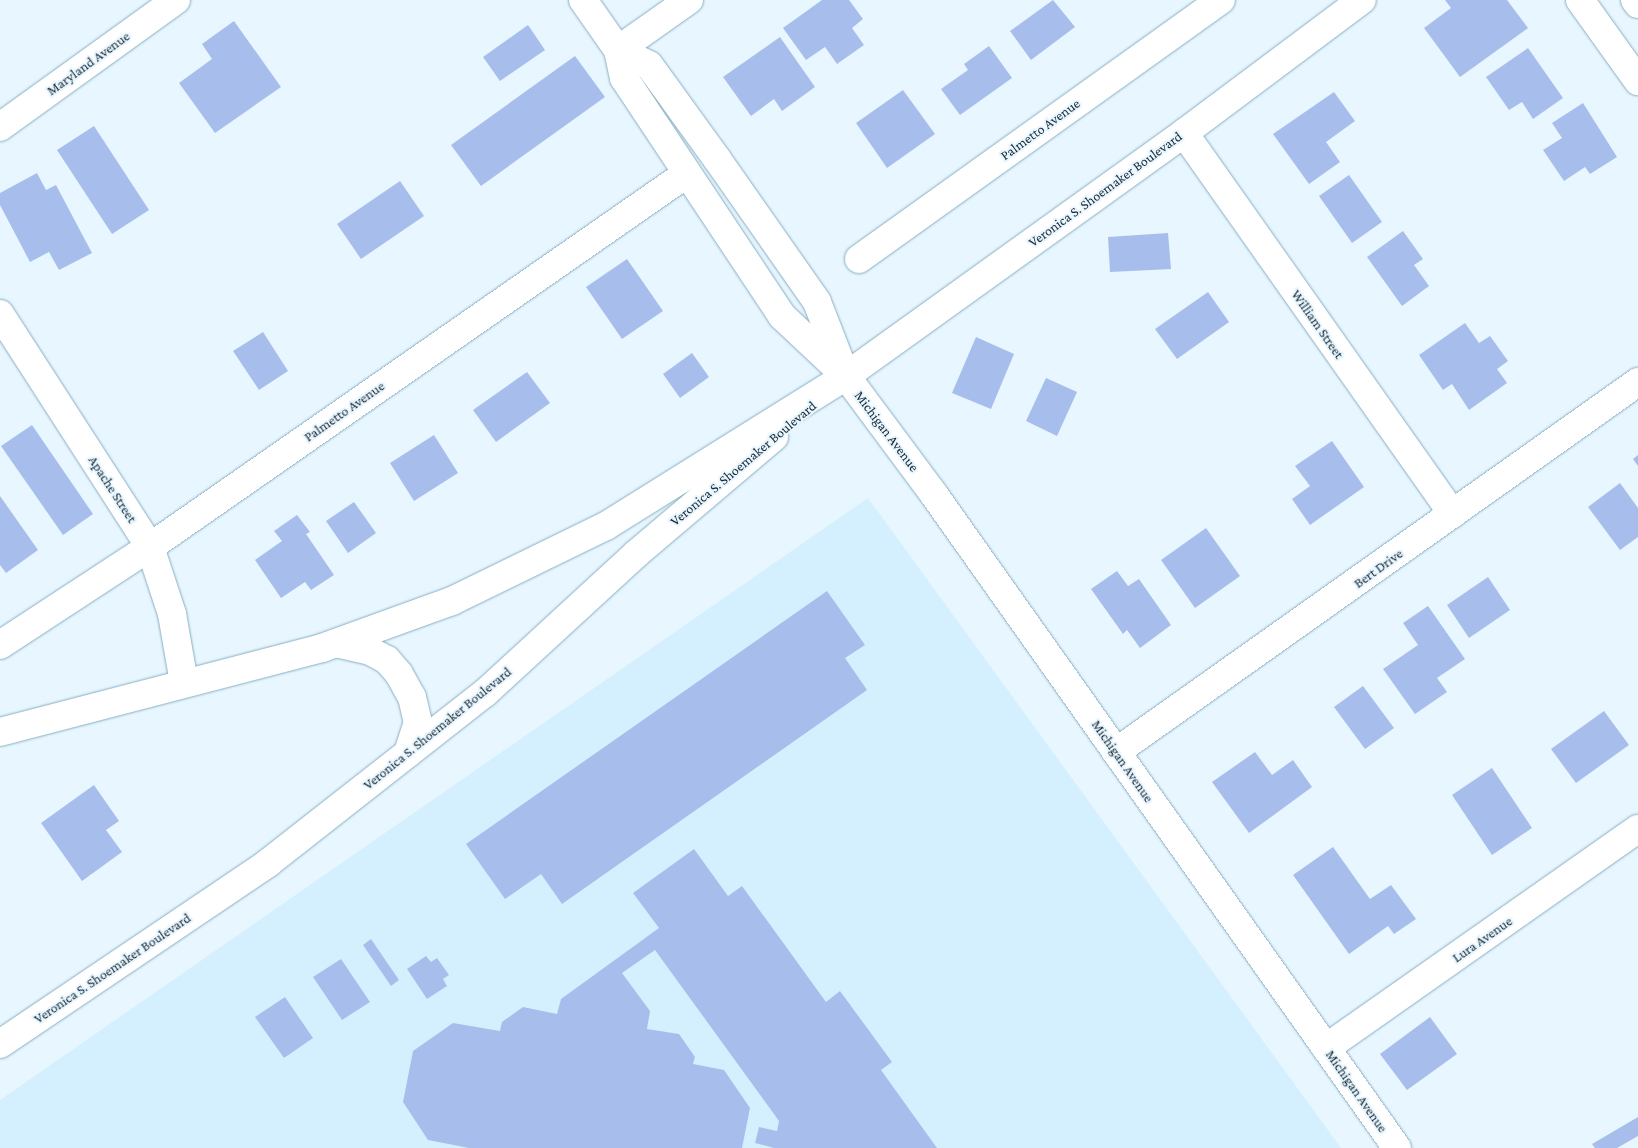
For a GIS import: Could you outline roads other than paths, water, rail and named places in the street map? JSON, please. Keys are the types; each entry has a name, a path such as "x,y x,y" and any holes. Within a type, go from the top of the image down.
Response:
{"street":[{"name":"Maryland Avenue","path":"0,127 176,0"},
{"name":"Michigan Avenue","path":"583,0 618,50 624,78 782,316 846,376 935,496 1397,1148"},
{"path":"618,50 689,0"},
{"name":"Palmetto Avenue","path":"859,259 1221,0"},
{"name":"Veronica S. Shoemaker Boulevard","path":"0,732 336,643 452,601 606,526 846,376 1184,133 1362,0"},
{"path":"1580,0 1638,81"},
{"path":"1635,0 1638,4"},
{"name":"Michigan Avenue","path":"618,50 649,65 734,183 817,302 846,376"},
{"name":"William Street","path":"1184,133 1453,514"},
{"name":"Palmetto Avenue","path":"0,645 150,547 686,174"},
{"name":"Apache Street","path":"0,314 150,547 172,614 184,683"},
{"name":"Veronica S. Shoemaker Boulevard","path":"0,1044 268,863 485,693 636,554 846,376"},
{"name":"Bert Drive","path":"1116,752 1638,382"},
{"path":"336,643 370,650 387,660 399,674 412,697 418,722 408,753"},
{"name":"Lura Avenue","path":"1326,1048 1638,829"}]}
